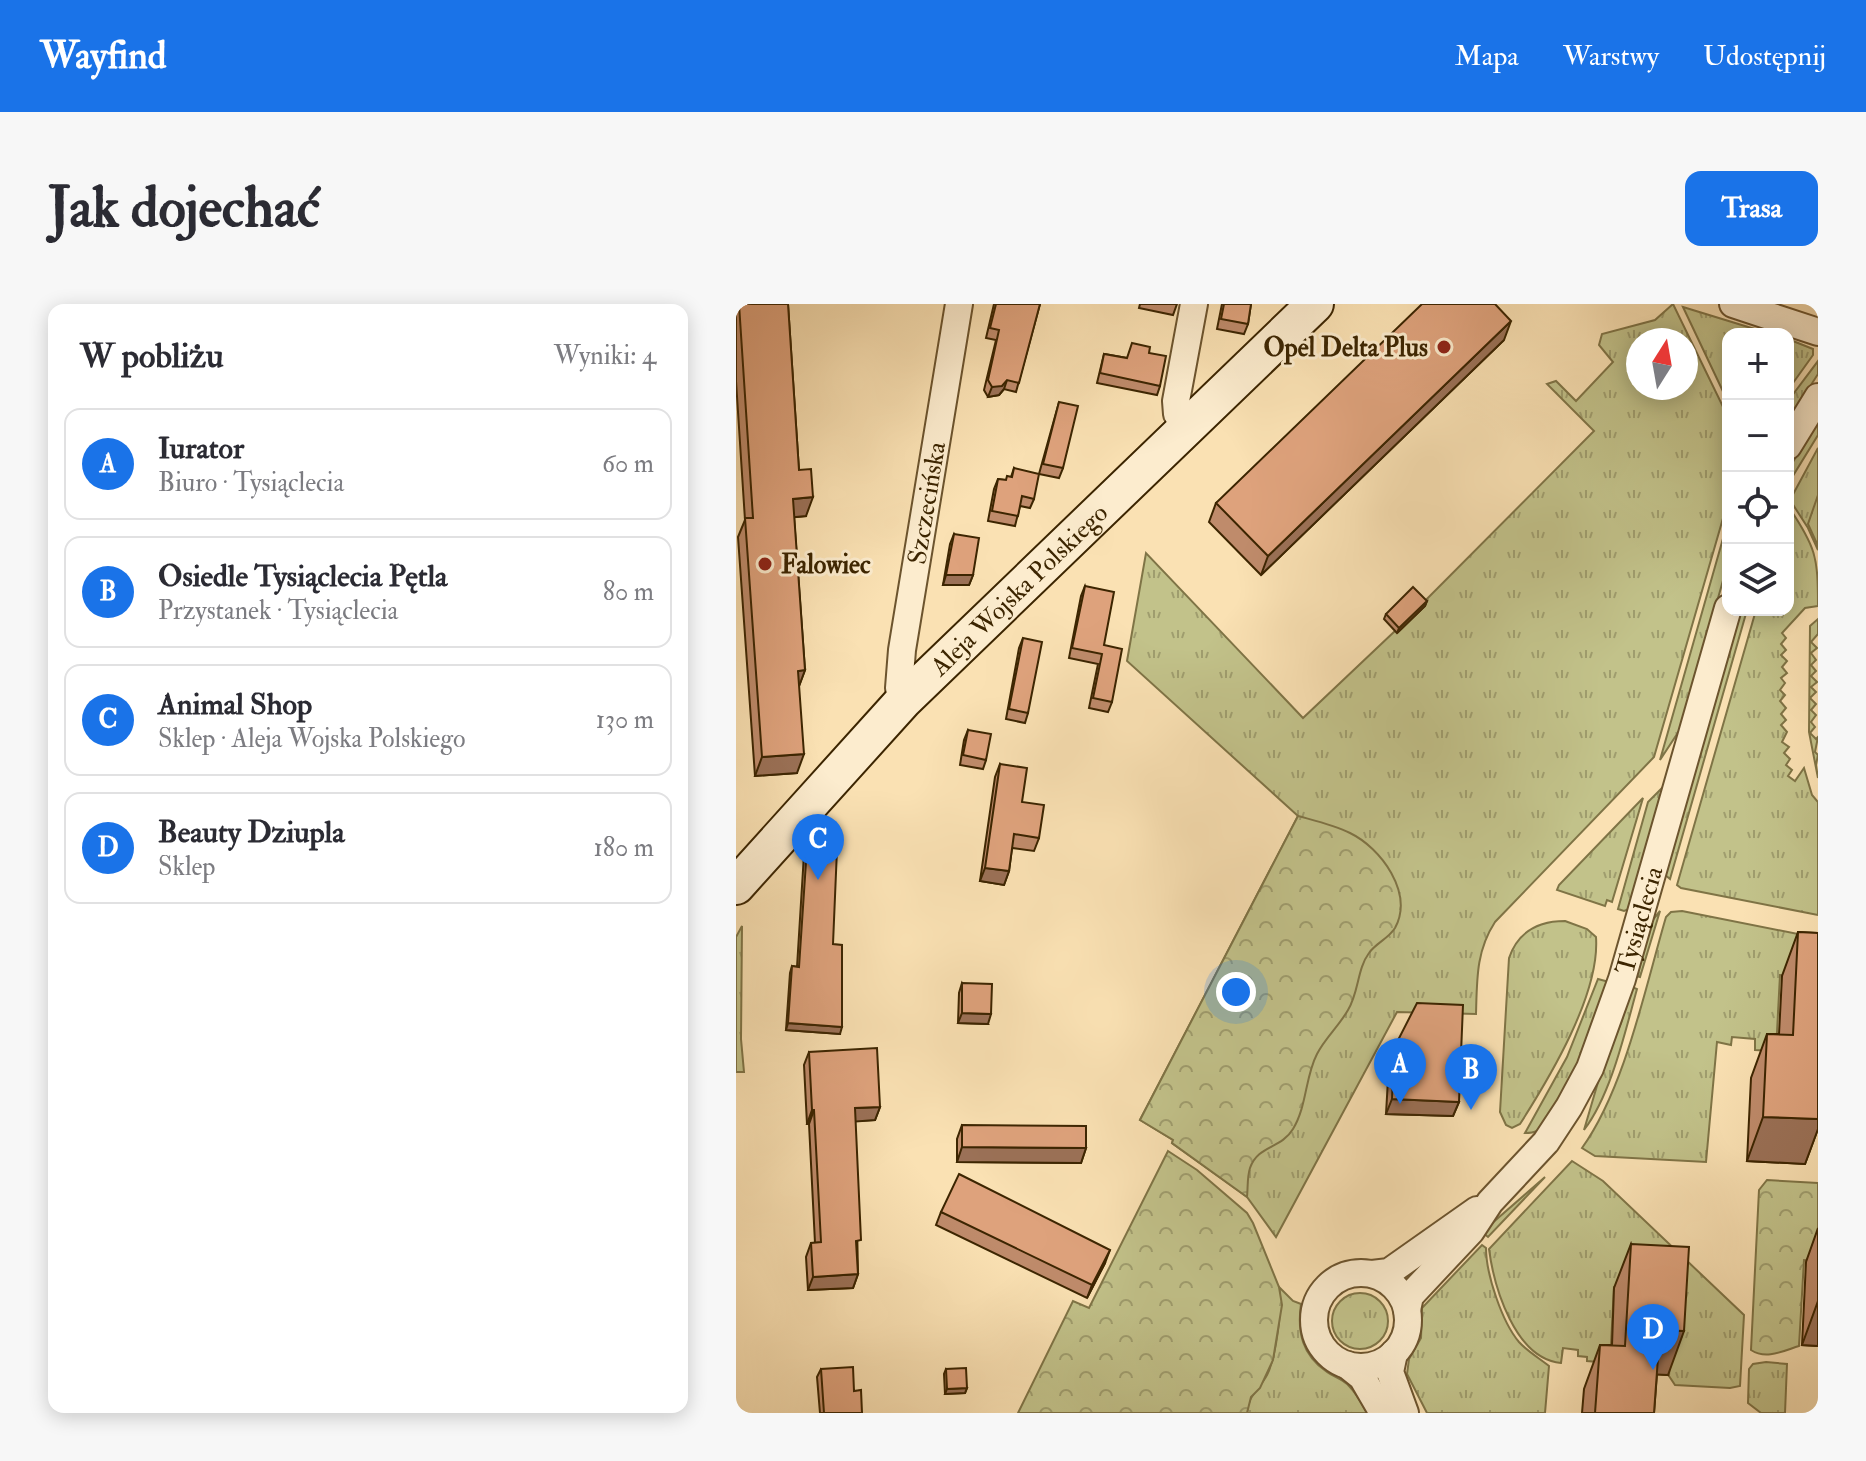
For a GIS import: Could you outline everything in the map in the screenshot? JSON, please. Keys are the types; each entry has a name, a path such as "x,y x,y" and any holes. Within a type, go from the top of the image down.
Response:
{"main road":[{"name":"Aleja Wojska Polskiego","path":"736,886 904,700 1315,304"}],"street":[{"name":"Szczecińska","path":"904,700 899,688 901,658 959,304"},
{"path":"1187,427 1177,414 1176,401 1194,304"},
{"path":"1733,304 1818,332"},
{"path":"1794,436 1818,397"},
{"name":"Tysiąclecia","path":"1407,1310 1410,1296 1471,1231 1490,1202 1524,1167 1556,1127 1590,1068 1607,1027 1726,616"},
{"name":"Tysiąclecia","path":"1372,1274 1389,1272 1490,1202"},
{"path":"1347,1365 1363,1367 1376,1364 1394,1353 1404,1339 1407,1310 1399,1292 1372,1274 1361,1273 1330,1284 1316,1304 1314,1325 1323,1349 1362,1377 1383,1413"},
{"path":"1394,1353 1390,1372 1405,1413"}],"green space":[{"path":"1673,304 1685,328 1626,328 1626,400 1698,400 1698,355 1722,405 1722,522 1654,757 1495,922 1481,955 1476,1014 1397,1012 1276,1237 1247,1197 1172,1143 1173,1140 1140,1120 1298,816 1127,661 1146,553 1303,718 1396,630 1594,431 1547,384 1556,381 1576,401 1613,362 1599,345 1602,334 1655,320"},
{"path":"1683,307 1751,328 1722,328 1722,389 1698,339 1698,328 1693,328"},
{"path":"1794,341 1813,349 1813,355 1794,382"},
{"path":"1818,361 1818,374 1794,412 1794,393"},
{"path":"1818,421 1818,435 1794,474 1794,460"},
{"path":"1818,448 1818,550 1794,506 1794,493"},
{"path":"1818,495 1818,546 1808,524"},
{"path":"1794,516 1814,553 1818,606 1805,608 1782,633 1786,638 1781,644 1786,650 1781,655 1787,661 1782,667 1787,673 1781,678 1785,683 1780,690 1785,695 1780,701 1786,708 1781,714 1786,720 1781,725 1787,732 1782,742 1789,747 1784,753 1790,759 1786,765 1792,770 1788,776 1795,781 1804,768 1812,795 1818,802 1818,915 1677,885 1754,616 1794,616"},
{"path":"1722,542 1722,584 1681,728 1660,760"},
{"path":"1738,616 1745,616 1670,879 1664,874"},
{"path":"1818,619 1818,634 1811,642 1817,648 1811,653 1816,660 1811,665 1816,671 1811,676 1817,682 1811,687 1816,692 1810,698 1816,704 1811,710 1816,715 1811,722 1815,727 1810,733 1816,739 1818,737 1815,752 1818,755 1818,778 1809,732 1810,626"},
{"path":"1665,785 1629,909 1618,909 1648,802"},
{"path":"1643,798 1612,902 1607,900 1605,906 1557,890 1559,885"},
{"path":"1298,816 1344,830 1373,849 1383,860 1397,887 1400,914 1392,932 1365,959 1352,1003 1317,1054 1293,1129 1254,1161 1249,1171 1247,1197 1172,1143 1173,1140 1140,1120"},
{"path":"1660,911 1640,977 1636,976 1651,922"},
{"path":"1682,911 1818,938 1818,977 1780,975 1776,1051 1755,1050 1755,1039 1732,1037 1731,1045 1717,1042 1706,1162 1595,1156 1582,1148 1597,1124 1622,1067 1666,917 1671,912"},
{"path":"1565,921 1587,929 1596,937 1590,984 1571,1034 1545,1083 1520,1124 1512,1128 1506,1125 1500,1112 1509,958 1518,941 1530,930 1546,923"},
{"path":"742,926 741,1039 744,1072 736,1072 736,937"},
{"path":"1598,979 1609,982 1568,1085 1547,1121 1537,1131 1525,1133 1567,1057"},
{"path":"1632,987 1637,989 1616,1062 1594,1116 1584,1130 1601,1072"},
{"path":"1168,1151 1197,1170 1247,1213 1279,1287 1282,1305 1273,1360 1260,1388 1251,1397 1247,1413 1018,1413 1073,1301 1089,1308"},
{"path":"1572,1161 1603,1181 1744,1315 1740,1386 1675,1385 1669,1376 1674,1290 1614,1287 1610,1363 1587,1361 1587,1357 1578,1356 1578,1350 1563,1348 1561,1363 1545,1359 1519,1335 1502,1301 1489,1249"},
{"path":"1545,1177 1488,1237 1482,1232"},
{"path":"1767,1180 1818,1183 1818,1261 1804,1260 1799,1346 1763,1354 1751,1350 1759,1190"},
{"path":"1482,1245 1486,1248 1492,1284 1507,1323 1522,1345 1549,1366 1545,1413 1427,1413 1407,1374 1409,1359 1421,1338 1422,1308"},
{"path":"1279,1287 1293,1301 1301,1304 1301,1333 1312,1358 1347,1384 1367,1413 1247,1413 1249,1402 1267,1375 1273,1357 1279,1318"},
{"path":"1360,1293 1380,1301 1388,1321 1380,1341 1360,1349 1340,1341 1332,1321 1340,1301"},
{"path":"1753,1364 1787,1364 1785,1413 1761,1413 1748,1403 1749,1369"}],"building":[{"name":"Falowiec","path":"739,304 788,304 799,470 811,469 813,497 793,499 805,670 798,671 804,754 762,757 745,518 753,518"},
{"path":"996,304 1040,304 1019,383 1007,380 1002,386 992,387 988,380 999,330 990,328"},
{"path":"1224,304 1251,304 1248,324 1221,319"},
{"path":"1422,304 1495,304 1511,321 1268,556 1216,503"},
{"path":"1132,343 1150,347 1149,353 1166,356 1160,386 1100,373 1104,354 1127,358"},
{"path":"1059,402 1078,406 1063,468 1043,464"},
{"path":"1014,468 1039,474 1034,499 1022,496 1018,516 992,511 998,479 1012,477"},
{"path":"954,534 979,538 973,575 946,575"},
{"path":"1085,586 1114,592 1104,645 1122,649 1112,702 1093,698 1102,654 1072,648"},
{"path":"1413,587 1427,601 1399,628 1386,614"},
{"path":"1023,638 1042,642 1028,713 1009,709"},
{"path":"968,730 991,734 986,760 963,755"},
{"path":"1000,764 1027,768 1022,802 1044,805 1039,838 1014,834 1009,871 985,868"},
{"path":"807,847 837,849 833,944 842,945 842,1027 788,1023 792,966 799,967"},
{"path":"1798,932 1818,933 1818,1119 1763,1117 1767,1034 1793,1035"},
{"path":"962,983 992,984 991,1014 962,1013"},
{"path":"1417,1003 1463,1005 1459,1102 1392,1099 1394,1048"},
{"path":"877,1048 880,1107 855,1108 861,1240 856,1241 858,1274 813,1277 811,1243 821,1242 809,1052"},
{"path":"962,1125 1086,1126 1086,1148 962,1147"},
{"path":"959,1174 1110,1250 1092,1285 941,1212"},
{"path":"1631,1244 1689,1247 1684,1331 1660,1330 1654,1413 1595,1413 1600,1345 1625,1346"},
{"path":"853,1367 854,1391 861,1390 862,1413 824,1413 821,1369"},
{"path":"966,1368 967,1388 947,1389 946,1369"}],"place":[{"name":"Opel Delta Plus","path":"1444,347"},
{"name":"Falowiec","path":"765,564"},
{"name":"Animal Shop","path":"818,880"},
{"name":"Iurator","path":"1400,1104"},
{"name":"Osiedle Tysiąclecia Pętla","path":"1471,1110"},
{"name":"Beauty Dziupla","path":"1653,1370"}]}
